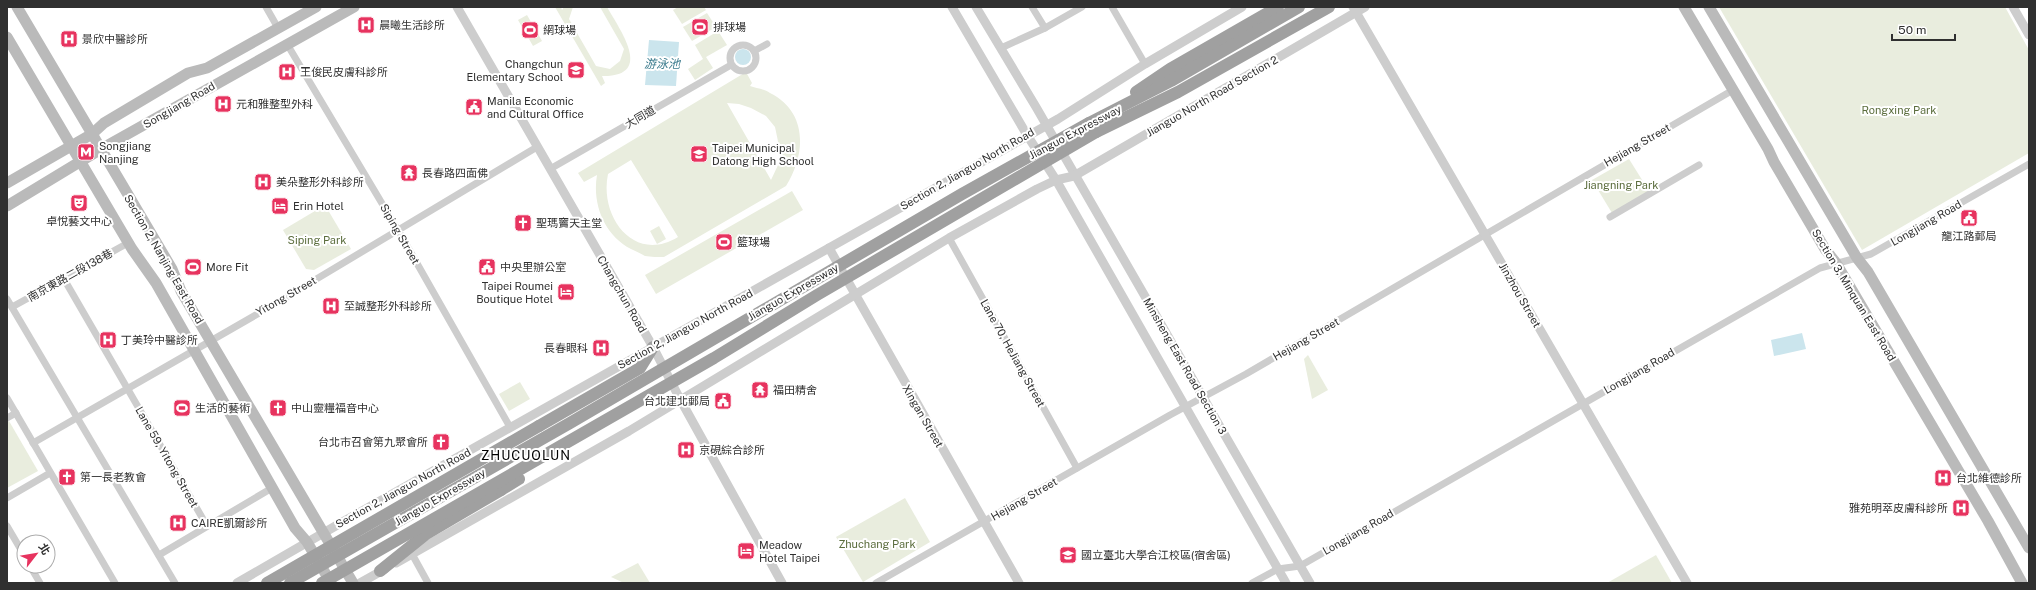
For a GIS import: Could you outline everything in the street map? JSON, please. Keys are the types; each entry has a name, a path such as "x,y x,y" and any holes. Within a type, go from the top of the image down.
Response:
{"highway":[{"path":"1093,128 1170,69 1278,7"},
{"name":"Jianguo Expressway","path":"322,583 714,358 1171,81 1299,7"},
{"name":"Jianguo Expressway","path":"290,583 577,419 962,194 1093,128 1314,7"},
{"path":"1093,128 1178,92 1329,7"},
{"path":"267,583 640,368 653,347"},
{"path":"380,571 426,534 678,386 714,358"}],"main road":[{"name":"Section 2, Nanjing East Road","path":"17,7 172,269 182,291 353,583"},
{"name":"Songjiang Road","path":"7,182 92,134 104,123 188,73 207,68 316,7"},
{"name":"Songjiang Road","path":"7,206 69,170 101,149 354,7"},
{"name":"Section 3, Minquan East Road","path":"1684,7 1820,240 1836,263 1988,521 2022,583"},
{"name":"Section 3, Minquan East Road","path":"1709,7 1857,258 1868,272 2029,548"},
{"name":"Section 2, Nanjing East Road","path":"7,37 128,243 156,283 295,528 307,542 331,583"}],"street":[{"path":"266,7 278,28"},
{"name":"Changchun Road","path":"457,7 653,347 680,399 782,583"},
{"name":"Minsheng East Road Section 3","path":"952,7 1026,135 1056,180 1286,583"},
{"name":"Minsheng East Road Section 3","path":"976,7 1046,125 1074,176 1310,583"},
{"path":"1032,7 1045,28"},
{"path":"1001,48 1045,28 1082,7"},
{"path":"1112,7 1145,64"},
{"name":"Jianguo North Road Section 2","path":"1056,180 1074,176 1354,10 1365,7"},
{"path":"2013,7 2029,35"},
{"path":"1046,125 1235,8"},
{"name":"Jinzhou Street","path":"1354,10 1687,583"},
{"name":"Siping Street","path":"288,44 398,230 510,427"},
{"path":"741,44 752,46 757,55 754,65 744,71 734,69 731,65 729,61 732,50 741,44"},
{"path":"754,51 767,44"},
{"name":"大同道","path":"550,169 731,65"},
{"name":"Hejiang Street","path":"876,583 1185,407 1203,399 1733,90"},
{"name":"Section 2, Jianguo North Road","path":"237,583 324,532 1046,125"},
{"name":"Yitong Street","path":"33,443 194,349 268,308 537,147"},
{"name":"Longjiang Road","path":"1252,583 1278,569 1300,566 1816,270 1871,254 2029,164"},
{"path":"1610,217 1699,165"},
{"path":"360,583 680,399 949,238 1056,180"},
{"name":"Lane 70, HeJiang Street","path":"949,238 1077,468"},
{"name":"南京東路二段138巷","path":"12,307 128,243"},
{"name":"Xingan Street","path":"829,248 983,522 1019,583"},
{"name":"Lane 59, Yitong Street","path":"64,279 207,526"},
{"path":"7,299 175,583"},
{"path":"7,398 115,583"},
{"path":"7,418 16,413"},
{"path":"7,498 50,473"},
{"path":"159,555 272,488"},
{"path":"7,526 16,541"},
{"path":"412,554 428,583"},
{"path":"35,574 40,583"}],"green space":[{"path":"555,7 561,7 562,10 564,7 573,7 569,19 596,66 610,69 620,61 624,49 600,7 607,7 625,39 629,50 630,61 627,69 618,74 602,76 605,83 601,86"},
{"name":"排球場","path":"678,7 704,7 706,10 682,24 673,10"},
{"name":"Rongxing Park","path":"1719,7 2005,7 2029,50 2029,153 1862,250"},
{"name":"排球場","path":"707,13 716,27 692,41 683,27"},
{"name":"網球場","path":"527,15 542,41 533,46 518,20"},
{"name":"排球場","path":"718,31 727,45 706,57 713,68 695,80 688,69 703,59 695,45"},
{"path":"746,72 752,83 750,86 770,93 782,101 791,111 797,122 800,135 800,148 797,161 793,174 786,186 664,257 645,256 631,249 614,236 602,218 598,207 596,197 597,175 584,182 578,173","holes":["727,103 739,104 751,108 766,116 775,127 779,146 779,163 771,180","631,160 678,237 662,244 647,245 634,240 623,232 615,220 609,206 607,190 608,174"]},
{"name":"Jiangning Park","path":"1629,159 1649,191 1612,213 1592,180"},
{"name":"籃球場","path":"792,191 803,210 656,294 645,275"},
{"name":"Siping Park","path":"325,205 351,249 314,270 306,269 283,230"},
{"path":"659,226 666,239 657,244 650,231"},
{"path":"1308,355 1328,390 1312,399 1304,359"},
{"path":"520,382 530,399 509,411 499,394"},
{"path":"9,421 38,471 7,488 7,422"},
{"name":"Zhuchang Park","path":"905,498 930,542 863,582 836,537"},
{"path":"1656,555 1672,583 1607,583"},
{"path":"638,563 650,583 624,583 611,577"}],"water":[{"name":"游泳池","path":"649,40 679,42 676,86 645,85"},
{"path":"743,49 749,51 751,57 749,63 743,65 737,63 735,57 737,51"},
{"path":"1802,333 1806,349 1774,356 1771,340"}],"place":[{"name":"晨曦生活診所","path":"366,25"},
{"name":"排球場","path":"700,27"},
{"name":"網球場","path":"530,30"},
{"name":"景欣中醫診所","path":"69,39"},
{"name":"Changchun Elementary School","path":"576,70"},
{"name":"王俊民皮膚科診所","path":"287,72"},
{"name":"元和雅整型外科","path":"223,104"},
{"name":"Manila Economic and Cultural Office","path":"474,107"},
{"name":"Songjiang Nanjing","path":"86,152"},
{"name":"Taipei Municipal Datong High School","path":"699,154"},
{"name":"長春路四面佛","path":"409,173"},
{"name":"美朵整形外科診所","path":"263,182"},
{"name":"卓悅藝文中心","path":"79,203"},
{"name":"Erin Hotel","path":"280,206"},
{"name":"龍江路郵局","path":"1969,218"},
{"name":"聖瑪竇天主堂","path":"523,223"},
{"name":"籃球場","path":"724,242"},
{"name":"More Fit","path":"193,267"},
{"name":"中央里辦公室","path":"487,267"},
{"name":"Taipei Roumei Boutique Hotel","path":"566,292"},
{"name":"至誠整形外科診所","path":"331,306"},
{"name":"丁美玲中醫診所","path":"108,340"},
{"name":"長春眼科","path":"601,348"},
{"name":"福田精舍","path":"760,390"},
{"name":"台北建北郵局","path":"723,401"},
{"name":"生活的藝術","path":"182,408"},
{"name":"中山靈糧福音中心","path":"278,408"},
{"name":"台北市召會第九聚會所","path":"441,442"},
{"name":"京硯綜合診所","path":"686,450"},
{"name":"第一長老教會","path":"67,477"},
{"name":"台北維德診所","path":"1943,478"},
{"name":"雅苑明萃皮膚科診所","path":"1961,508"},
{"name":"CAIRE凱爾診所","path":"178,523"},
{"name":"Meadow Hotel Taipei","path":"746,551"},
{"name":"國立臺北大學合江校區(宿舍區)","path":"1068,555"}],"district":[{"name":"ZHUCUOLUN","path":"526,455"}]}
